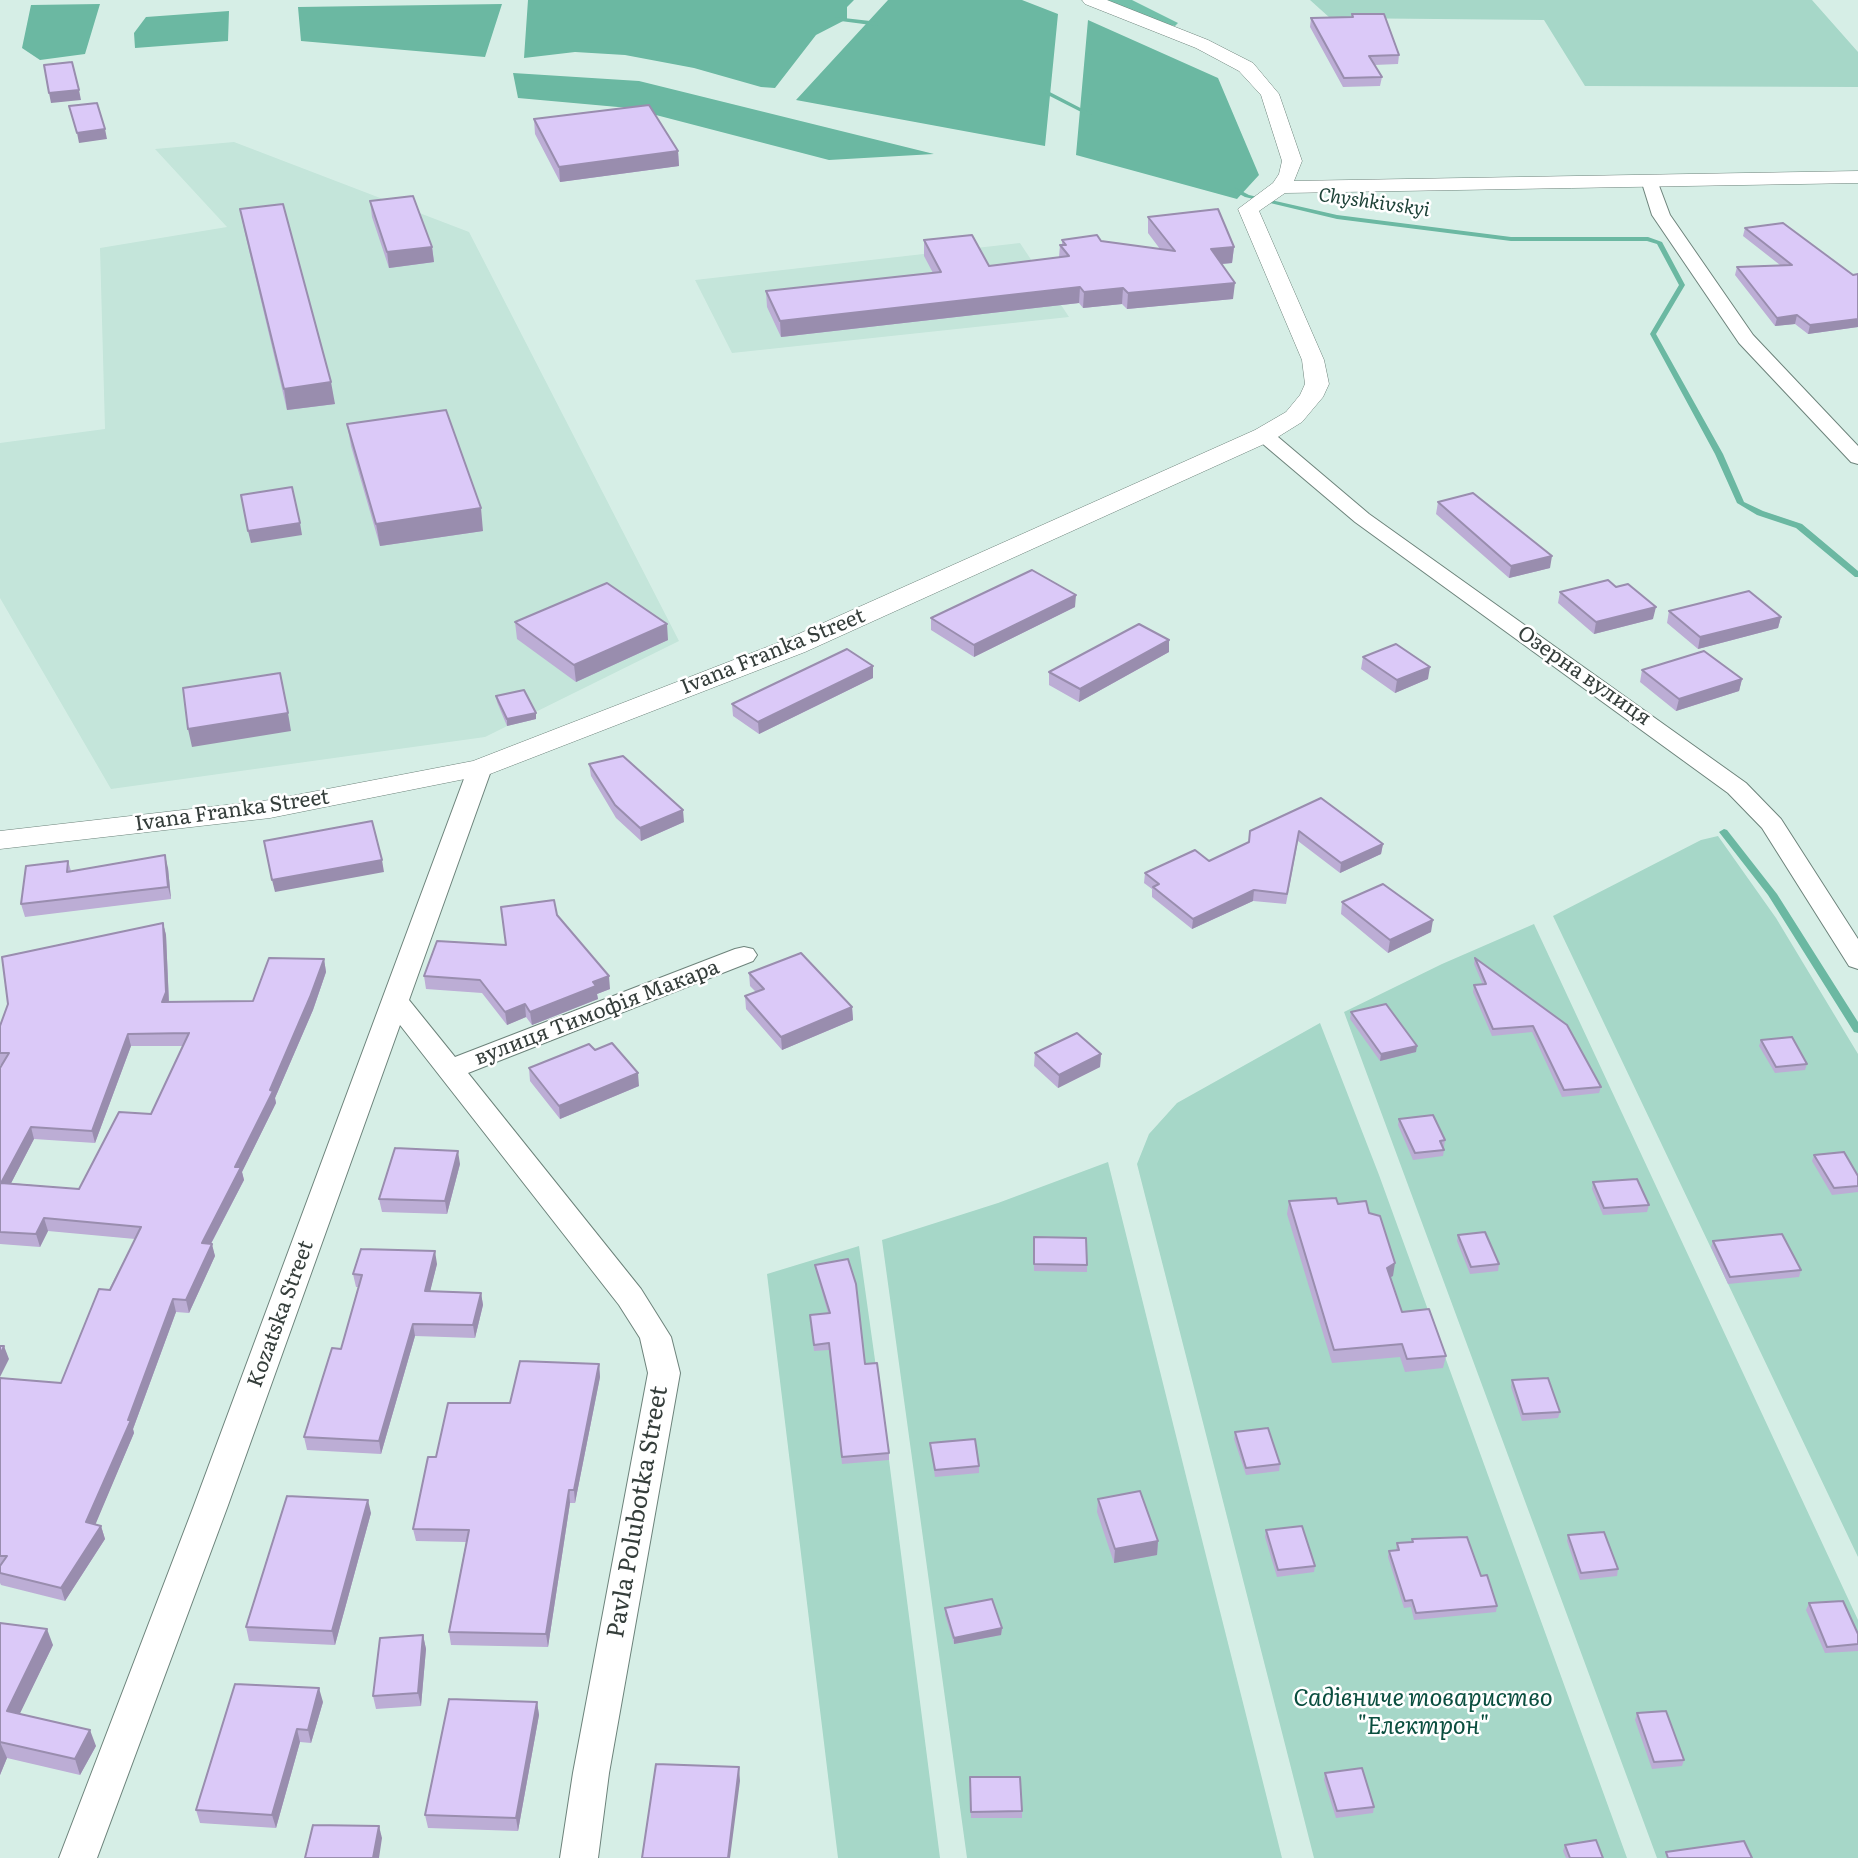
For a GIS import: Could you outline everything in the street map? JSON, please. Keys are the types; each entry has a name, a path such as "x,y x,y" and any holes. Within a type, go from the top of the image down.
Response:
{"street":[{"path":"1091,0 1202,44 1246,67 1270,94 1292,161 1289,174 1277,189"},
{"path":"1277,189 1853,180"},
{"path":"1650,183 1661,215 1746,339 1847,450 1858,458"},
{"name":"Ivana Franka Street","path":"0,840 270,809 480,768 795,646 1264,435 1294,417 1304,407 1317,384 1313,360 1252,206 1277,189"},
{"name":"Озерна вулиця","path":"1264,435 1362,518 1737,788 1772,824 1858,960"},
{"name":"Kozatska Street","path":"78,1858 396,1002 480,768"},
{"name":"вулиця Тимофія Макара","path":"450,1070 744,955"},
{"name":"Pavla Polubotka Street","path":"396,1002 630,1297 655,1337 664,1373 591,1773 579,1858"}],"shaded area":[{"path":"528,0 854,0 847,7 847,19 816,35 775,88 761,87 694,68 625,55 575,52 524,58"},
{"path":"888,0 1022,0 1058,14 1045,146 796,100"},
{"path":"1104,0 1132,0 1178,23 1175,26 1160,23"},
{"path":"100,4 85,54 40,60 22,48 31,5"},
{"path":"502,4 485,57 301,41 298,7"},
{"path":"229,11 228,41 135,48 134,33 146,17"},
{"path":"1088,20 1218,78 1259,175 1237,199 1076,155"},
{"path":"513,73 639,81 934,154 829,160 629,108 518,98"},
{"path":"234,142 469,232 679,641 485,737 111,789 0,598 0,443 105,429 100,248 227,227 155,149"},
{"path":"1020,243 1069,317 732,353 695,280"}],"green space":[{"path":"1310,0 1812,0 1858,52 1858,87 1585,86 1544,20 1330,18"},
{"path":"1718,836 1776,918 1858,1054 1858,1557 1553,916 1701,840"},
{"name":"Садівниче товариство \"Електрон\"","path":"1534,924 1858,1620 1858,1858 1657,1858 1344,1012 1442,964"},
{"name":"Садівниче товариство \"Електрон\"","path":"1320,1023 1379,1175 1627,1858 1314,1858 1137,1164 1149,1134 1177,1103"},
{"name":"Садівниче товариство \"Електрон\"","path":"1108,1162 1282,1858 967,1858 882,1240 998,1203"},
{"path":"859,1246 940,1858 838,1858 767,1274"}],"building":[{"path":"1352,14 1384,14 1399,55 1369,56 1382,77 1344,78 1311,18 1353,17"},
{"path":"72,62 79,90 49,93 44,65"},
{"path":"97,103 105,129 77,133 69,106"},
{"path":"649,105 678,151 559,167 534,119"},
{"path":"413,196 432,247 387,252 370,201"},
{"path":"283,204 331,382 284,389 240,209"},
{"path":"1218,209 1234,247 1211,249 1235,283 1128,293 1123,288 1084,292 1080,287 780,321 766,291 941,272 924,240 972,235 989,266 1069,256 1060,245 1066,245 1062,240 1097,235 1101,241 1175,251 1148,217"},
{"path":"1783,223 1853,275 1858,274 1858,319 1810,325 1797,315 1777,318 1737,267 1792,265 1745,228"},
{"path":"446,410 481,508 376,524 347,424"},
{"path":"292,487 300,523 248,531 241,495"},
{"path":"1473,493 1552,556 1511,566 1438,502"},
{"path":"1032,570 1076,595 974,645 931,618"},
{"path":"1608,580 1616,587 1628,584 1656,607 1596,622 1560,592"},
{"path":"607,583 667,624 574,665 515,622"},
{"path":"1749,591 1781,617 1700,637 1669,611"},
{"path":"1139,624 1169,640 1080,689 1049,672"},
{"path":"1396,644 1430,667 1397,680 1363,657"},
{"path":"847,649 873,666 758,722 732,704"},
{"path":"1704,651 1742,679 1679,699 1642,670"},
{"path":"280,673 288,713 188,729 183,688"},
{"path":"524,690 536,713 507,719 496,696"},
{"path":"623,756 683,810 640,828 615,805 589,764"},
{"path":"1321,798 1383,844 1341,863 1299,831 1287,894 1254,890 1193,919 1153,887 1159,884 1145,873 1195,850 1209,861 1249,842 1250,831"},
{"path":"372,821 382,860 272,880 264,841"},
{"path":"165,855 168,887 21,904 26,866 68,861 67,872"},
{"path":"1383,884 1433,920 1390,940 1342,902"},
{"path":"554,900 557,915 609,976 593,982 596,986 530,1012 525,1004 505,1012 480,980 424,976 437,941 506,945 501,907"},
{"path":"163,923 166,992 162,1002 253,1001 269,958 324,959 270,1090 273,1091 235,1167 241,1167 202,1243 212,1244 186,1300 173,1299 128,1420 131,1420 86,1522 101,1526 61,1588 0,1573 0,1566 7,1556 0,1556 0,1378 61,1383 99,1289 110,1290 141,1227 44,1218 36,1234 0,1232 0,1068 9,1053 0,1053 0,1026 8,1004 2,957","holes":["189,1033 151,1114 119,1112 79,1189 1,1183 31,1127 92,1131 128,1034"]},
{"path":"801,953 852,1007 781,1037 745,996 764,989 749,973"},
{"path":"1475,958 1567,1025 1601,1087 1564,1090 1533,1026 1493,1029 1474,985 1486,984"},
{"path":"1386,1004 1417,1046 1381,1054 1351,1012"},
{"path":"1077,1033 1101,1054 1059,1075 1035,1053"},
{"path":"1792,1037 1807,1064 1776,1067 1761,1040"},
{"path":"612,1043 638,1073 559,1106 529,1068 589,1044 595,1050"},
{"path":"1433,1115 1445,1140 1440,1141 1444,1150 1415,1153 1399,1119"},
{"path":"395,1148 458,1151 445,1201 379,1199"},
{"path":"1844,1152 1858,1176 1858,1186 1834,1188 1814,1155"},
{"path":"1637,1179 1649,1205 1604,1208 1593,1182"},
{"path":"1336,1198 1338,1204 1366,1201 1369,1213 1380,1216 1395,1263 1387,1268 1402,1312 1429,1309 1446,1356 1407,1359 1402,1344 1334,1350 1289,1201"},
{"path":"1485,1232 1499,1264 1471,1267 1458,1235"},
{"path":"1782,1234 1801,1270 1730,1277 1713,1241"},
{"path":"1034,1237 1086,1238 1087,1265 1034,1264"},
{"path":"361,1249 435,1251 425,1291 481,1293 473,1325 413,1324 379,1441 304,1437 332,1348 341,1349 362,1275 353,1274"},
{"path":"848,1259 856,1284 865,1364 877,1363 889,1453 842,1457 829,1343 814,1345 810,1315 830,1313 815,1265"},
{"path":"520,1361 599,1364 574,1490 569,1490 546,1634 449,1632 469,1530 413,1529 428,1457 436,1457 448,1403 510,1403"},
{"path":"1548,1378 1560,1412 1523,1414 1512,1380"},
{"path":"1268,1428 1280,1464 1246,1468 1235,1432"},
{"path":"975,1439 979,1466 935,1470 930,1443"},
{"path":"1140,1491 1158,1541 1115,1549 1098,1499"},
{"path":"287,1496 368,1500 332,1631 246,1627"},
{"path":"1302,1526 1315,1566 1278,1570 1266,1530"},
{"path":"1604,1532 1618,1569 1581,1573 1568,1535"},
{"path":"1467,1537 1481,1576 1487,1575 1497,1606 1416,1613 1412,1600 1405,1601 1389,1551 1399,1550 1397,1543 1413,1542 1412,1539"},
{"path":"992,1599 1002,1628 954,1638 945,1608"},
{"path":"1843,1601 1858,1634 1858,1644 1827,1647 1809,1603"},
{"path":"0,1623 47,1629 7,1711 90,1730 75,1759 0,1742"},
{"path":"423,1635 418,1693 373,1696 380,1638"},
{"path":"235,1684 319,1688 308,1730 297,1729 272,1815 196,1810"},
{"path":"449,1699 537,1702 516,1818 425,1815"},
{"path":"1666,1711 1684,1760 1654,1762 1637,1713"},
{"path":"656,1764 739,1767 728,1858 642,1858"},
{"path":"1362,1768 1374,1807 1337,1811 1325,1773"},
{"path":"970,1777 1020,1777 1022,1811 971,1812"},
{"path":"313,1825 379,1826 373,1858 305,1858"},
{"path":"1596,1840 1603,1858 1570,1858 1565,1845"},
{"path":"1744,1841 1752,1858 1668,1858 1666,1852"}],"waterway":[{"name":"Chyshkivskyi","path":"835,19 879,24"},
{"name":"Chyshkivskyi","path":"1040,89 1089,114"},
{"name":"Chyshkivskyi","path":"1230,187 1247,196 1337,217 1511,239 1648,239 1660,243 1682,285 1653,334 1719,454 1741,503 1760,513 1799,526 1858,575"},
{"path":"1724,832 1772,894 1858,1030"}]}
